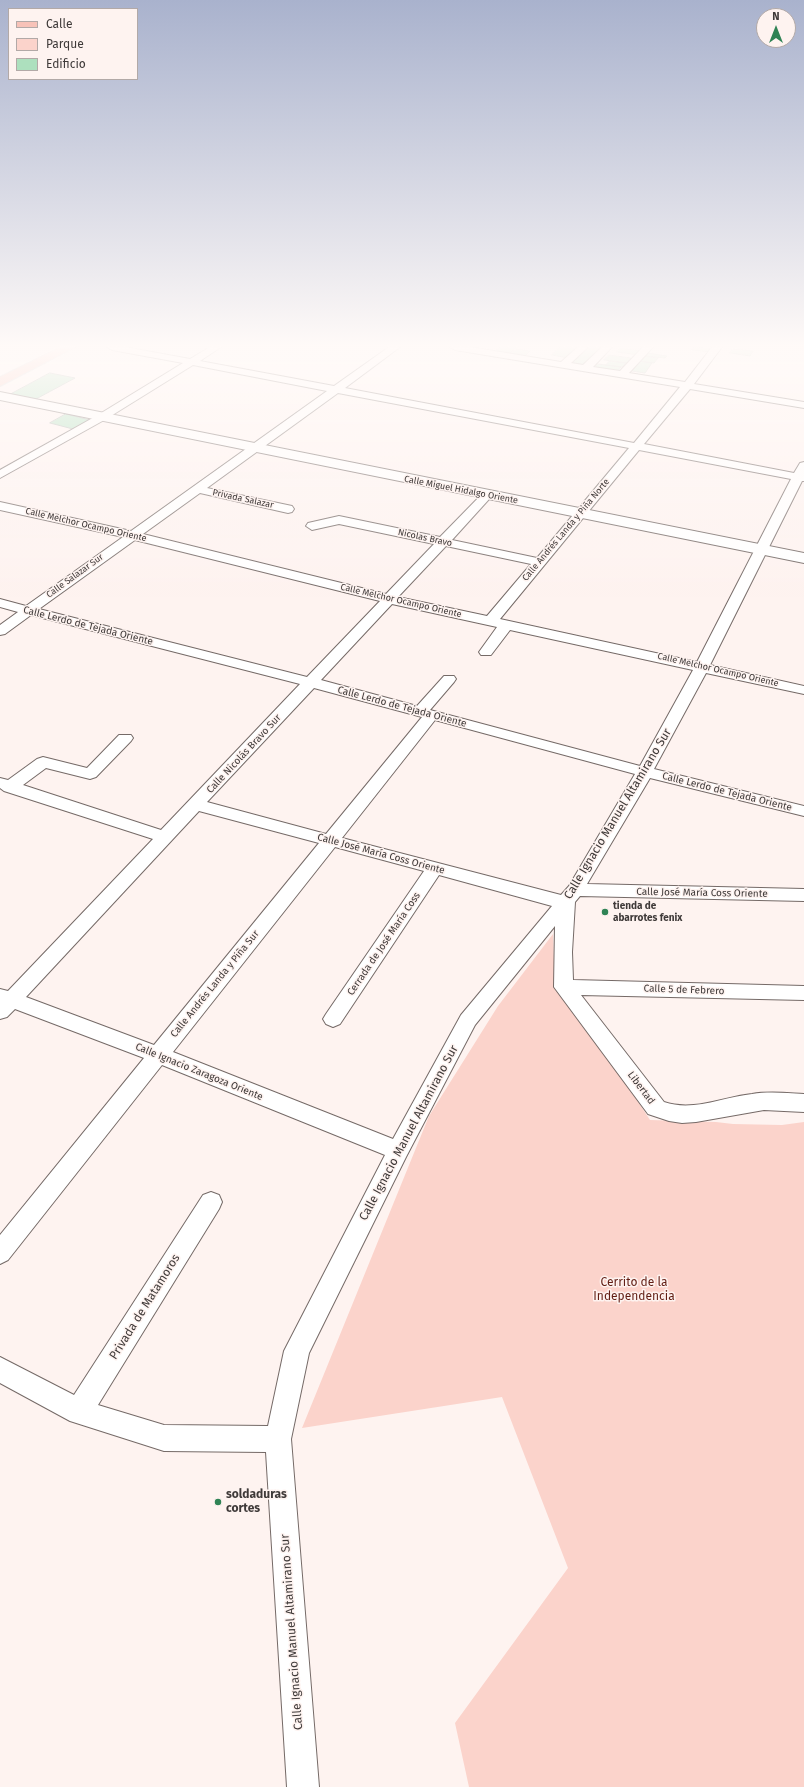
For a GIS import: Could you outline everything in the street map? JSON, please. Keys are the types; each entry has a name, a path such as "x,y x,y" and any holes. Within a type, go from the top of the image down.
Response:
{"street":[{"path":"0,475 78,430"},
{"name":"Calle Miguel Hidalgo Oriente","path":"169,430 804,558"},
{"name":"Calle Salazar Sur","path":"0,631 280,430"},
{"path":"554,430 801,478"},
{"name":"Calle Andrés Landa y Piña Norte","path":"491,621 649,430"},
{"name":"Calle Ignacio Manuel Altamirano Sur","path":"303,1787 278,1439 297,1351 398,1151 468,1020 571,896 645,772 702,666 760,550 801,478 804,466"},
{"name":"Privada Salazar","path":"198,489 288,509"},
{"name":"Calle Nicolás Bravo Sur","path":"4,1002 197,804 487,495"},
{"name":"Calle Melchor Ocampo Oriente","path":"0,506 132,535 389,599 702,666 804,690"},
{"name":"Nicolas Bravo","path":"312,526 339,520 540,562"},
{"name":"Calle Lerdo de Tejada Oriente","path":"0,603 310,682 645,772 804,811"},
{"path":"486,652 506,625"},
{"name":"Calle Andrés Landa y Piña Sur","path":"0,1254 329,840 449,679"},
{"path":"5,785 44,762 90,774 125,738"},
{"path":"5,785 164,837"},
{"name":"Calle José María Coss Oriente","path":"197,804 434,869 571,896 804,895"},
{"name":"Cerrada de José María Coss","path":"333,1019 434,869"},
{"path":"564,987 563,952 571,896"},
{"name":"Calle 5 de Febrero","path":"564,987 804,993"},
{"name":"Libertad","path":"564,987 656,1108 668,1114 684,1115 764,1101 804,1103"},
{"name":"Calle Ignacio Zaragoza Oriente","path":"4,1002 158,1055 398,1151"},
{"name":"Privada de Matamoros","path":"79,1412 210,1202"},
{"path":"0,1370 79,1412 164,1438 278,1439"}],"green space":[{"name":"Cerrito de la Independencia","path":"553,934 555,987 564,987 650,1120 782,1125 804,1122 804,1787 469,1787 455,1723 568,1568 502,1397 302,1428 429,1116 498,1006"}],"place":[{"name":"tienda de abarrotes fenix","path":"605,912"},
{"name":"soldaduras cortes","path":"218,1502"}]}
